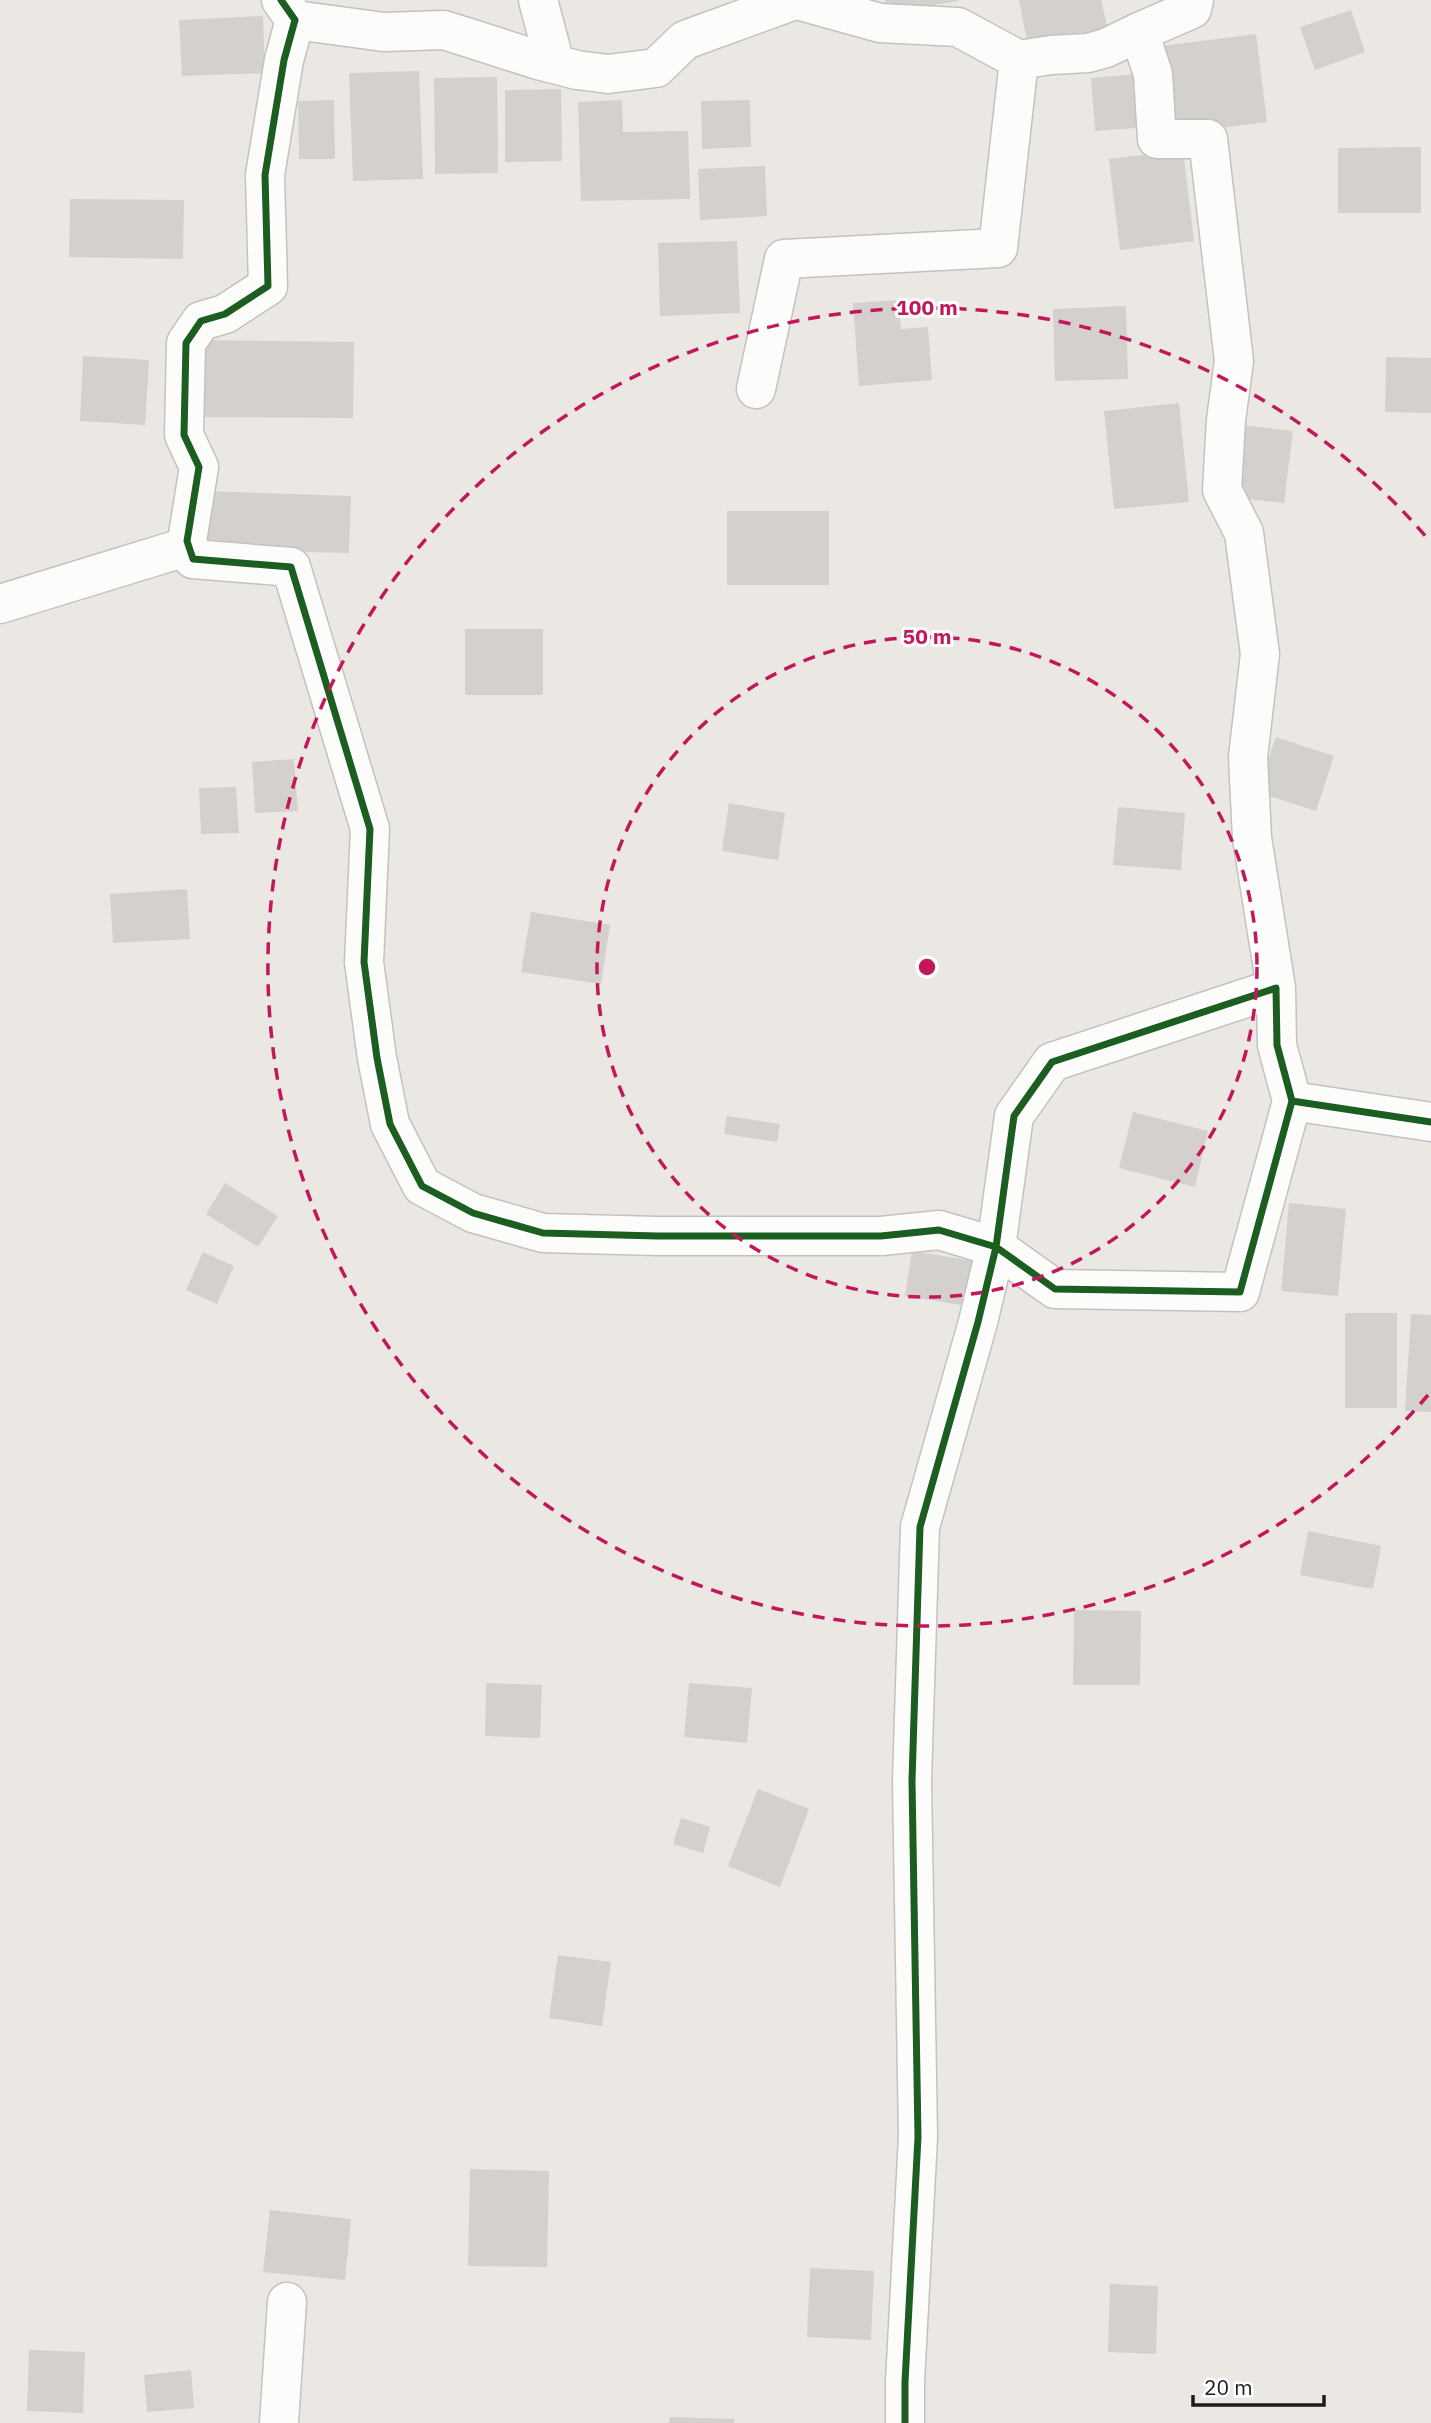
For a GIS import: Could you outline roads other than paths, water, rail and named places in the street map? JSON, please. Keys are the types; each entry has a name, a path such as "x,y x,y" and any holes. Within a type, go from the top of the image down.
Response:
{"street":[{"path":"538,0 555,64"},
{"path":"1139,32 1153,74 1157,139 1208,139 1234,361 1226,420 1222,490 1244,533 1260,654 1248,757 1251,824 1276,988 1277,1045 1292,1101 1240,1292 1055,1289 996,1247 939,1230 881,1236 543,1233 473,1213 422,1186 390,1124 377,1058 364,962 370,829 291,567 192,559 187,541 199,467 184,435 186,343 201,321 225,314 268,286 265,175 284,60 288,10 384,32 444,30 555,64 608,74 656,68 685,40 796,0 880,23 958,27 1019,60 1088,53 1106,48 1139,32 1192,9 1194,0"},
{"path":"756,389 784,259 998,248 1019,60"},
{"path":"0,604 189,547"},
{"path":"905,2423 918,2137 912,1781 920,1527 978,1322 996,1247 1014,1116 1052,1062 1276,988"},
{"path":"1292,1101 1431,1122"},
{"path":"279,2423 287,2302"}]}
